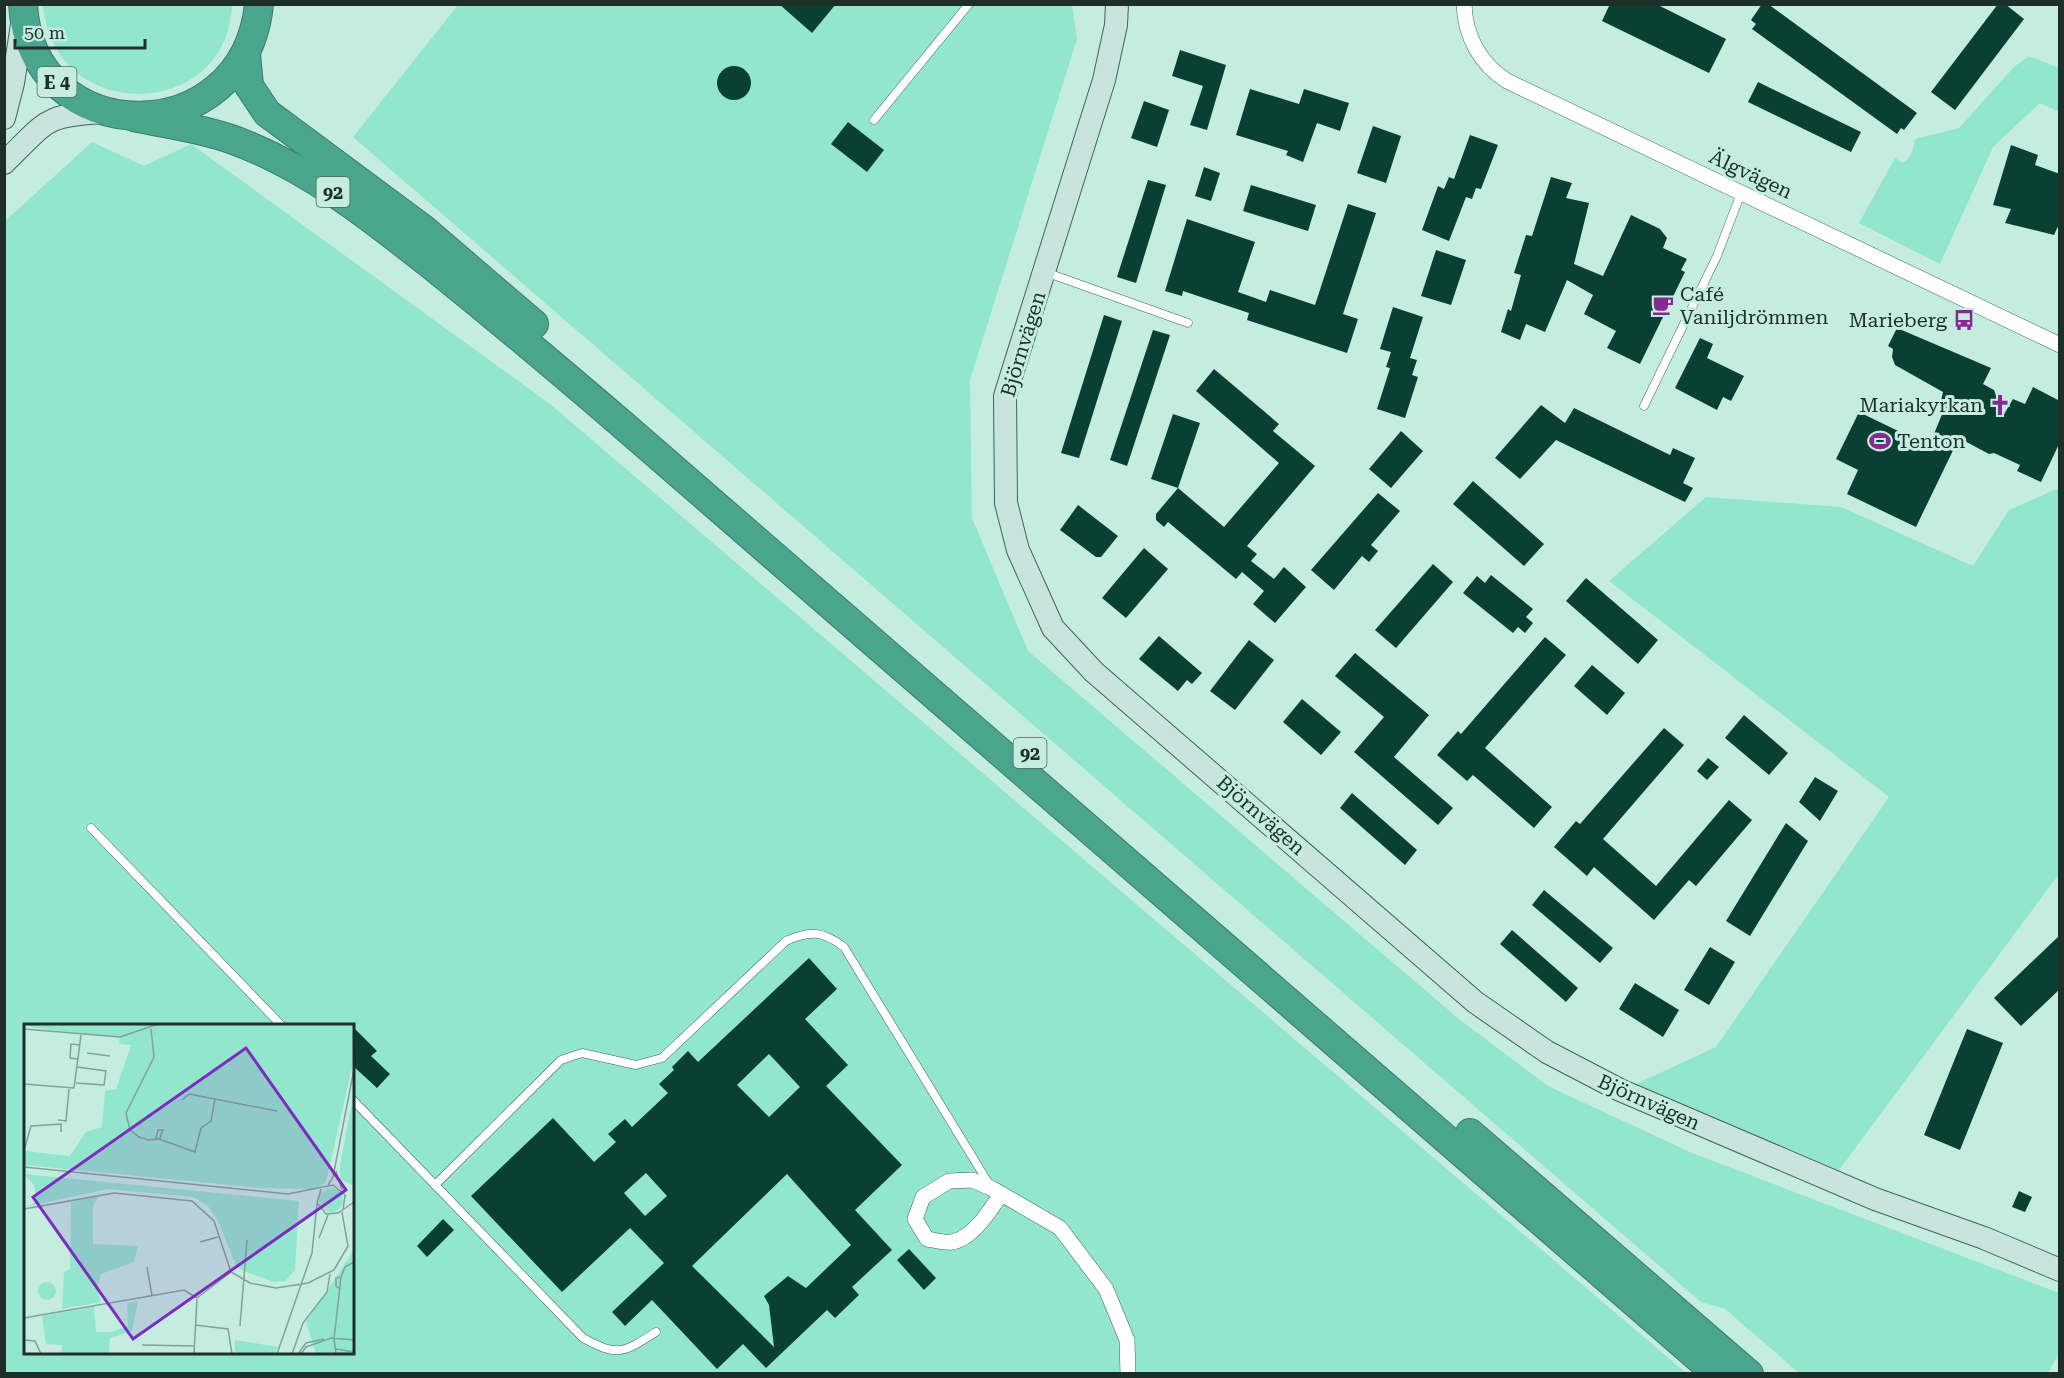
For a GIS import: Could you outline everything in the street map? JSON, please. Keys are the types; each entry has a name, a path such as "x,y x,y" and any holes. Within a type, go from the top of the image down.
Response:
{"highway":[{"path":"249,45 259,4"},
{"path":"120,115 179,111 206,98 229,79 277,4"},
{"name":"E 4","path":"23,9 33,46 50,75 76,98 120,115"},
{"name":"92","path":"249,45 249,86 257,101 280,126 422,228 480,277 1749,1374"},
{"name":"92","path":"120,115 196,129 231,139 264,153 296,169 344,199 398,239 501,321 614,418 1718,1374"}],"street":[{"name":"Björnvägen","path":"1117,4 1116,25 1104,80 1005,396 1006,502 1018,550 1053,628 1094,672 1475,1002 1547,1052 1620,1090 1714,1131 1875,1199 1984,1238 2060,1270"},
{"name":"Älgvägen","path":"1464,4 1473,42 1482,58 1496,73 2060,345"},
{"path":"4,118 13,83 23,9"},
{"path":"4,163 52,118 66,114 120,115"},
{"path":"996,1191 990,1210 969,1232 952,1242 927,1239 915,1219 923,1197 949,1181 972,1180 996,1191 1060,1228 1085,1257 1106,1289 1127,1340 1128,1374"}],"lane":[{"path":"874,120 969,4"},
{"path":"1644,406 1717,256 1741,193"},
{"path":"1045,272 1188,323"},
{"path":"91,828 280,1024"},
{"path":"435,1185 561,1060 582,1053 636,1065 662,1058 786,941 806,932 831,937 844,947 996,1191"},
{"path":"354,1101 583,1338 607,1351 625,1351 656,1332"}],"green space":[{"path":"43,5 232,5 223,44 202,71 173,88 139,94 106,89 76,72 54,44"},
{"path":"458,5 1072,5 1077,39 970,380 972,518 1028,651 1459,1019 1548,1086 1690,1152 2059,1293 2059,1353 2048,1373 1799,1373 1725,1309 1701,1302 353,137"},
{"path":"2029,56 2059,68 2059,112 2040,103 1993,147 1940,264 1859,223 1895,158 1903,163 1906,161 1912,153 1915,139 1959,128 2014,67"},
{"path":"92,142 144,166 191,144 550,404 1686,1373 5,1374 5,221"},
{"path":"2059,488 2059,874 1839,1170 1636,1084 1716,1047 1889,797 1609,581 1706,497 1841,507 1973,566 2009,510"}],"building":[{"path":"779,4 836,4 812,33"},
{"path":"1610,4 1656,4 1726,39 1709,73 1602,21"},
{"path":"1762,4 1768,4 1917,113 1904,130 1901,128 1897,134 1752,29 1756,24 1751,20"},
{"path":"1998,4 2005,4 2024,19 1955,110 1931,92"},
{"path":"1180,50 1226,65 1207,130 1190,125 1203,86 1172,76"},
{"path":"734,66 746,71 751,83 746,95 734,100 722,95 717,83 722,71"},
{"path":"1758,82 1861,132 1851,152 1748,102"},
{"path":"1250,89 1299,104 1304,89 1349,103 1340,131 1317,123 1303,162 1286,155 1288,151 1236,135"},
{"path":"1144,101 1169,110 1157,147 1131,138"},
{"path":"848,122 884,150 867,172 831,144"},
{"path":"1373,126 1401,136 1386,183 1357,173"},
{"path":"1470,135 1498,145 1481,189 1476,188 1472,199 1466,197 1449,241 1422,230 1438,186 1444,189 1449,177 1454,179"},
{"path":"2011,145 2038,155 2035,165 2060,174 2060,222 2054,235 2005,223 2011,209 1993,205"},
{"path":"1204,167 1220,173 1211,201 1195,196"},
{"path":"1551,177 1572,183 1566,198 1589,203 1574,264 1603,276 1631,215 1660,229 1667,238 1663,248 1687,259 1681,270 1685,272 1640,364 1607,348 1616,331 1584,314 1593,295 1567,280 1545,332 1526,324 1520,340 1501,332 1508,309 1511,311 1521,275 1514,273 1526,235 1532,236"},
{"path":"1148,180 1166,185 1136,283 1117,277"},
{"path":"1251,185 1316,205 1308,231 1243,211"},
{"path":"1348,204 1376,213 1343,314 1358,319 1347,353 1247,320 1249,313 1183,291 1182,296 1165,291 1187,219 1255,242 1238,292 1266,302 1270,290 1315,305"},
{"path":"1436,250 1466,260 1451,305 1421,296"},
{"path":"1393,307 1423,317 1410,358 1417,360 1412,375 1418,377 1405,418 1377,409 1390,368 1386,367 1391,352 1380,349"},
{"path":"1104,315 1122,321 1079,458 1061,453"},
{"path":"1897,328 1991,368 1983,384 1994,390 2003,416 2013,399 2025,404 2033,387 2060,401 2060,442 2041,482 2017,471 2020,465 1994,453 1989,454 1959,438 1916,527 1847,494 1858,470 1836,459 1859,412 1929,446 1945,407 1940,405 1943,392 1895,365 1892,357 1893,349 1888,346"},
{"path":"1153,330 1170,335 1127,466 1110,460"},
{"path":"1700,338 1713,344 1707,358 1744,376 1731,401 1723,397 1717,410 1675,388"},
{"path":"1214,369 1279,424 1273,431 1315,466 1247,546 1257,554 1251,561 1274,579 1284,567 1306,587 1275,623 1253,604 1264,591 1242,572 1236,579 1168,522 1164,527 1156,520 1156,514 1178,488 1224,527 1279,463 1196,391"},
{"path":"1541,405 1565,423 1574,408 1670,455 1673,448 1695,458 1683,483 1693,488 1685,502 1556,440 1520,479 1495,458"},
{"path":"1173,414 1200,423 1178,488 1151,479"},
{"path":"1401,431 1423,451 1391,488 1369,469"},
{"path":"1473,481 1544,544 1524,566 1453,504"},
{"path":"1378,493 1400,511 1371,545 1378,551 1369,562 1362,556 1334,590 1311,570"},
{"path":"1078,505 1118,536 1101,557 1096,557 1060,530"},
{"path":"1144,548 1168,569 1126,618 1102,598"},
{"path":"1433,564 1453,582 1396,648 1375,630"},
{"path":"1491,575 1533,609 1526,617 1533,623 1525,633 1518,627 1513,633 1463,593 1477,576 1485,583"},
{"path":"1586,578 1658,640 1638,664 1566,601"},
{"path":"1159,636 1202,673 1192,684 1187,680 1178,691 1139,659"},
{"path":"1545,637 1566,655 1485,748 1552,807 1534,828 1473,775 1467,781 1437,755 1458,731 1461,734"},
{"path":"1249,640 1274,660 1235,710 1210,691"},
{"path":"1355,653 1429,715 1394,757 1453,808 1438,825 1354,752 1384,717 1335,676"},
{"path":"1592,665 1625,693 1607,715 1574,686"},
{"path":"1302,699 1341,732 1321,755 1283,722"},
{"path":"1744,715 1788,753 1769,775 1725,738"},
{"path":"1664,728 1684,745 1603,839 1656,886 1729,800 1752,820 1696,886 1689,880 1654,920 1594,867 1587,876 1554,847 1576,821 1580,824"},
{"path":"1708,758 1719,767 1707,780 1697,771"},
{"path":"1815,777 1838,791 1820,821 1799,802"},
{"path":"1352,793 1417,850 1405,865 1340,808"},
{"path":"1786,823 1808,841 1750,936 1726,921"},
{"path":"1544,890 1613,948 1600,963 1532,905"},
{"path":"1512,930 1578,988 1566,1002 1500,944"},
{"path":"2060,935 2060,989 2021,1026 1994,998"},
{"path":"1710,947 1735,962 1709,1005 1684,990"},
{"path":"809,958 837,989 805,1019 848,1065 826,1086 902,1165 855,1210 892,1250 852,1287 859,1295 835,1318 827,1310 766,1368 743,1344 717,1369 652,1300 625,1326 612,1312 664,1263 630,1228 562,1292 471,1196 553,1118 594,1162 616,1142 608,1134 625,1119 632,1127 668,1093 659,1084 674,1070 672,1067 688,1051 698,1062","holes":["769,1054 800,1087 769,1117 737,1085","646,1173 667,1196 645,1216 624,1193","787,1174 851,1245 806,1288 788,1276 764,1296 769,1305 774,1347 692,1266"]},
{"path":"1635,983 1679,1010 1663,1037 1619,1009"},
{"path":"354,1028 377,1051 371,1056 390,1074 377,1088 354,1067"},
{"path":"1967,1029 2003,1043 1960,1150 1924,1135"},
{"path":"2019,1191 2032,1197 2025,1212 2012,1207"},
{"path":"443,1219 454,1230 427,1257 417,1246"},
{"path":"909,1249 936,1278 924,1290 897,1260"}],"place":[{"name":"Café Vaniljdrömmen","path":"1663,305"},
{"name":"Marieberg","path":"1964,320"},
{"name":"Mariakyrkan","path":"2000,405"},
{"name":"Tenton","path":"1880,441"}]}
